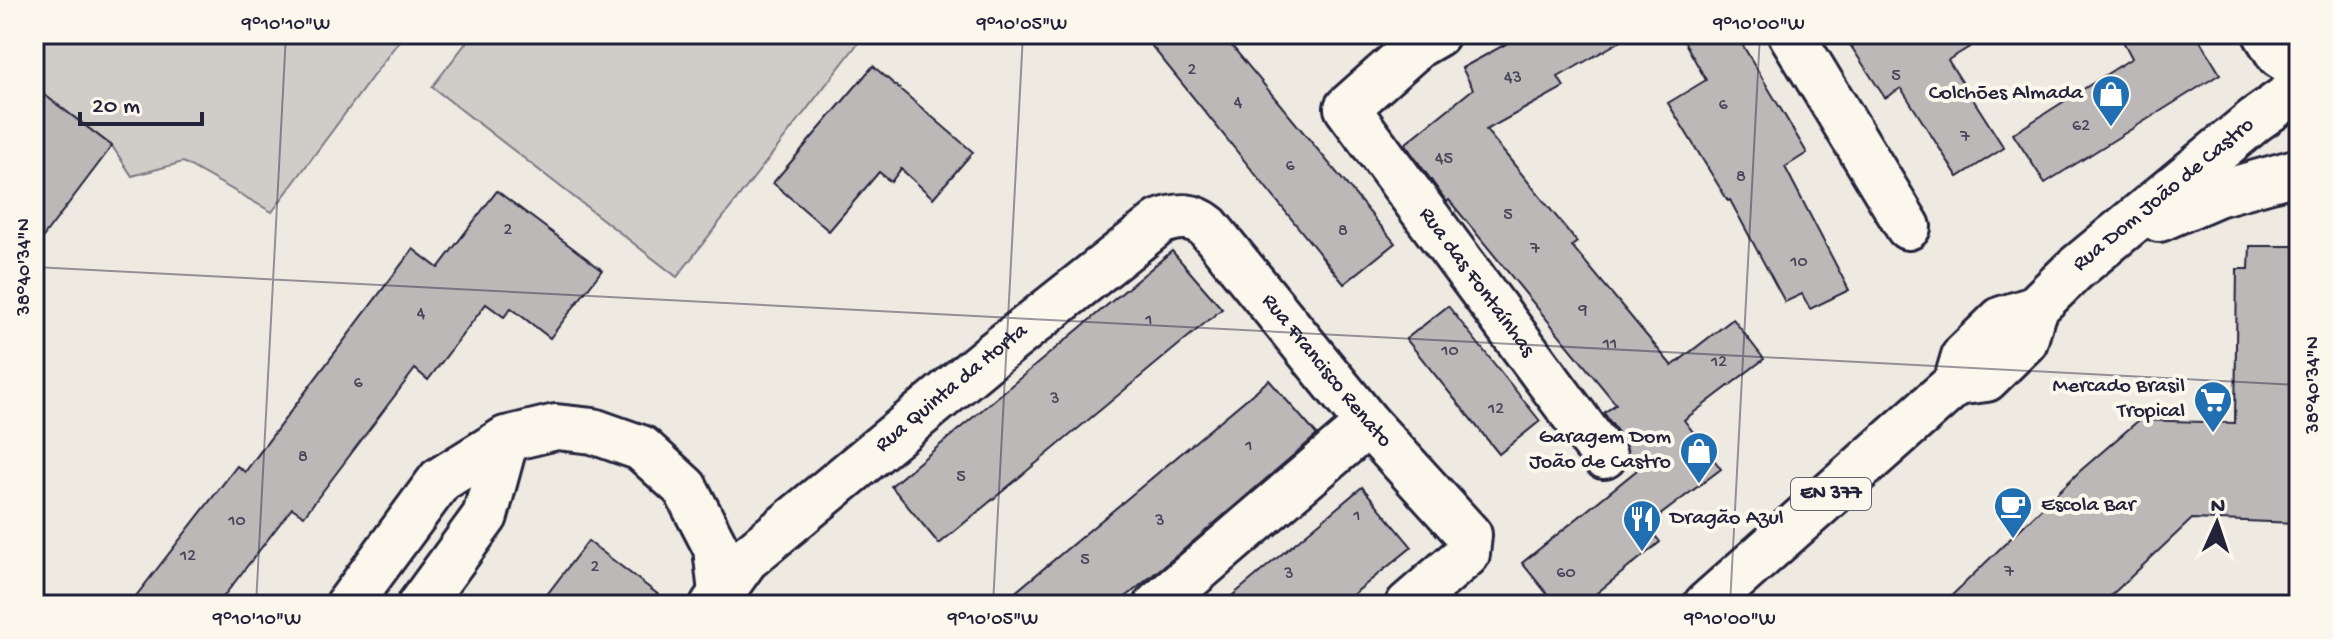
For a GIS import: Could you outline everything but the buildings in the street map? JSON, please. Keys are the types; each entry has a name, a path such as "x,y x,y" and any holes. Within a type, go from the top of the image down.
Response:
{"street":[{"name":"Rua das Fontaínhas","path":"1437,34 1418,45 1347,108 1604,456"},
{"path":"1791,34 1908,227"},
{"path":"2266,34 2279,55 2299,68"},
{"name":"Rua Dom João de Castro","path":"1706,605 1956,383 1964,356 2002,319 2034,309 2074,270 2255,120 2299,89"},
{"name":"EN 377","path":"2109,242 2217,194 2299,171"},
{"name":"Rua Francisco Renato","path":"1160,222 1185,217 1201,221 1208,227 1368,424 1469,535 1467,554 1408,605"},
{"name":"Rua Quinta da Horta","path":"717,599 746,559 991,356 1160,222"},
{"path":"1157,605 1368,424"},
{"path":"348,605 440,480 506,439 556,427 593,431 641,448 685,488 716,548 717,599"},
{"path":"420,605 485,516 506,439"}],"shaded area":[{"path":"34,34 404,34 272,212 183,162 132,176 112,146 34,87"},
{"path":"473,34 865,34 677,277 432,87"}],"place":[{"name":"Colchões Almada","path":"2111,128"},
{"name":"Mercado Brasil Tropical","path":"2213,434"},
{"name":"Garagem Dom João de Castro","path":"1699,485"},
{"name":"Escola Bar","path":"2013,540"},
{"name":"Dragão Azul","path":"1642,553"}]}
